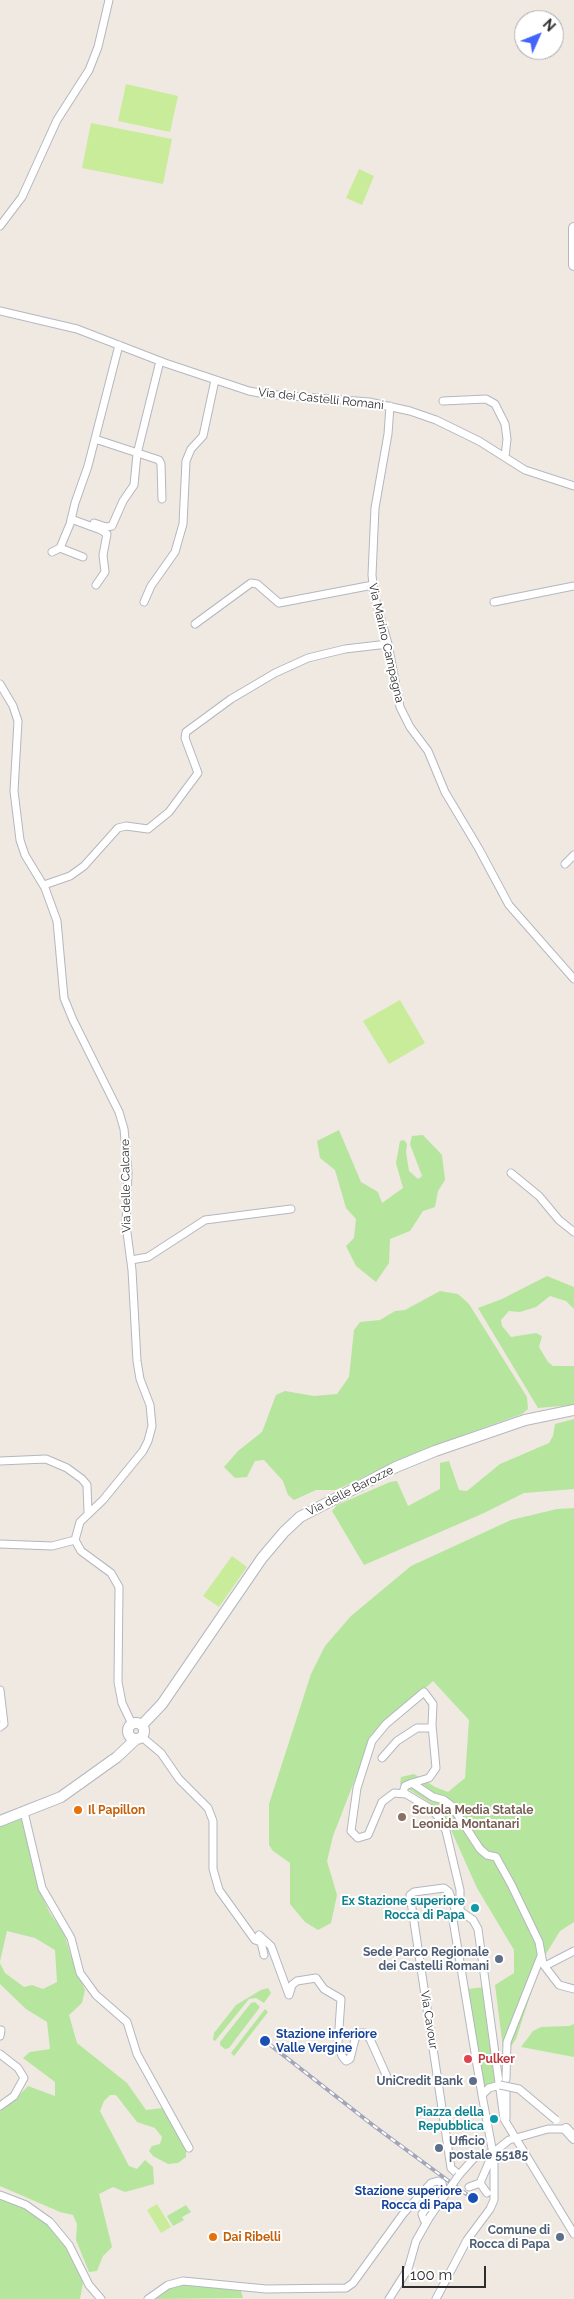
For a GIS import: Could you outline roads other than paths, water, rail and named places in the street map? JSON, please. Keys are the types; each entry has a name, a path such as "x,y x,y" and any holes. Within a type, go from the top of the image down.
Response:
{"main road":[{"path":"574,229 574,265"},
{"name":"Via delle Barozze","path":"0,1820 61,1798 121,1754 156,1712 262,1558 284,1532 300,1517 396,1467 435,1451 525,1420 574,1410"},
{"path":"132,1724 137,1723 139,1734"},
{"path":"566,2130 574,2138"}],"street":[{"path":"0,226 22,197 57,120 89,70 98,47 109,0"},
{"name":"Via dei Castelli Romani","path":"0,311 77,329 160,361 215,380 265,394 351,400 390,406 441,422 525,470 574,486"},
{"path":"52,552 60,548 71,519 95,439 119,345"},
{"path":"94,523 108,528 114,523 122,501 134,485 137,454 160,361"},
{"path":"144,602 151,586 175,552 183,524 186,460 191,449 203,436 215,380"},
{"path":"443,401 486,399 495,404 505,424 507,439 505,457"},
{"name":"Via Marino Campagna","path":"390,406 388,434 373,524 372,585 388,644 401,710 410,727 429,753 445,792 479,848 509,905 574,978"},
{"path":"95,439 161,462 162,499"},
{"path":"71,519 102,530 107,534 103,555 105,572 96,584"},
{"path":"60,548 83,557"},
{"path":"195,624 251,583 257,584 280,603 372,585"},
{"path":"494,602 574,586"},
{"path":"44,885 67,877 81,869 118,828 124,826 148,829 169,812 198,773 186,738 186,732 231,699 274,673 313,656 345,649 388,644"},
{"name":"Via delle Calcare","path":"0,684 14,709 18,721 14,791 20,840 27,858 44,885 58,925 62,988 66,1004 123,1123 128,1172 126,1225 131,1260 137,1361 140,1379 150,1406 151,1429 144,1451 100,1503 79,1524 75,1540"},
{"path":"565,864 574,855"},
{"path":"511,1173 540,1196 559,1220 574,1232"},
{"path":"131,1260 148,1257 205,1220 291,1209"},
{"path":"0,1461 46,1459 67,1468 82,1478 87,1485 88,1513"},
{"path":"0,1544 52,1546 75,1540 81,1551 110,1571 119,1587 118,1676 122,1703 132,1724"},
{"path":"0,1690 4,1724 0,1727"},
{"path":"404,1793 405,1786 429,1778 435,1771 436,1758 432,1728 434,1704 427,1694 423,1692 376,1736 357,1788 351,1829 354,1835 360,1838 368,1835 384,1799 394,1793 404,1793 431,1809 444,1825 460,1890 458,1911 453,1920 493,2153 496,2191 492,2206 467,2240 436,2299"},
{"path":"382,1758 397,1740 417,1728 432,1728"},
{"path":"139,1734 161,1753 179,1779 208,1808 213,1821 213,1868 219,1890 255,1940 260,1938"},
{"path":"412,1783 433,1797 450,1803 480,1849 487,1855 496,1858 537,1936 541,1956 547,1968 559,1985 574,1989"},
{"path":"24,1812 42,1888 71,1938 83,1978 96,1995 127,2022 137,2054 188,2148"},
{"name":"Via Cavour","path":"458,1911 444,1888 414,1892 410,1895 450,2166 459,2175"},
{"path":"458,1911 473,1920 478,1929 503,2087 505,2121 574,2234"},
{"path":"260,1938 264,1955"},
{"path":"260,1938 271,1946 289,1996 292,1985 297,1981 316,1978 324,1989 340,1999 338,2043 342,2056 346,2061 350,2060 355,2040 360,2033 365,2033 370,2039 388,2079"},
{"path":"547,1968 574,1951"},
{"path":"506,2079 507,2042 541,1956"},
{"path":"0,2054 18,2068 24,2078 14,2096 0,2106"},
{"path":"482,2095 489,2088 519,2089 566,2130"},
{"path":"389,2299 408,2269 417,2239 429,2218 459,2175 475,2157 493,2153 514,2138 551,2128 566,2130"},
{"path":"469,2187 480,2183 493,2153"},
{"path":"148,2299 168,2285 183,2281 260,2288 346,2288 353,2283 403,2214 431,2183 438,2181 442,2183 442,2188 422,2214 424,2220 429,2218"},
{"path":"480,2183 487,2193"},
{"path":"0,2195 32,2208 52,2224 71,2248 90,2288 101,2299"}],"railway":[{"path":"269,2044 374,2126 473,2199"}],"place":[{"name":"Il Papillon","path":"78,1810"},
{"name":"Scuola Media Statale Leonida Montanari","path":"402,1817"},
{"name":"Ex Stazione superiore Rocca di Papa","path":"475,1908"},
{"name":"Sede Parco Regionale dei Castelli Romani","path":"499,1959"},
{"name":"Stazione inferiore Valle Vergine","path":"265,2041"},
{"name":"Pulker","path":"468,2059"},
{"name":"UniCredit Bank","path":"473,2081"},
{"name":"Piazza della Repubblica","path":"494,2119"},
{"name":"Ufficio postale 55185","path":"439,2148"},
{"name":"Stazione superiore Rocca di Papa","path":"473,2198"},
{"name":"Dai Ribelli","path":"213,2237"},
{"name":"Comune di Rocca di Papa","path":"560,2237"}]}
